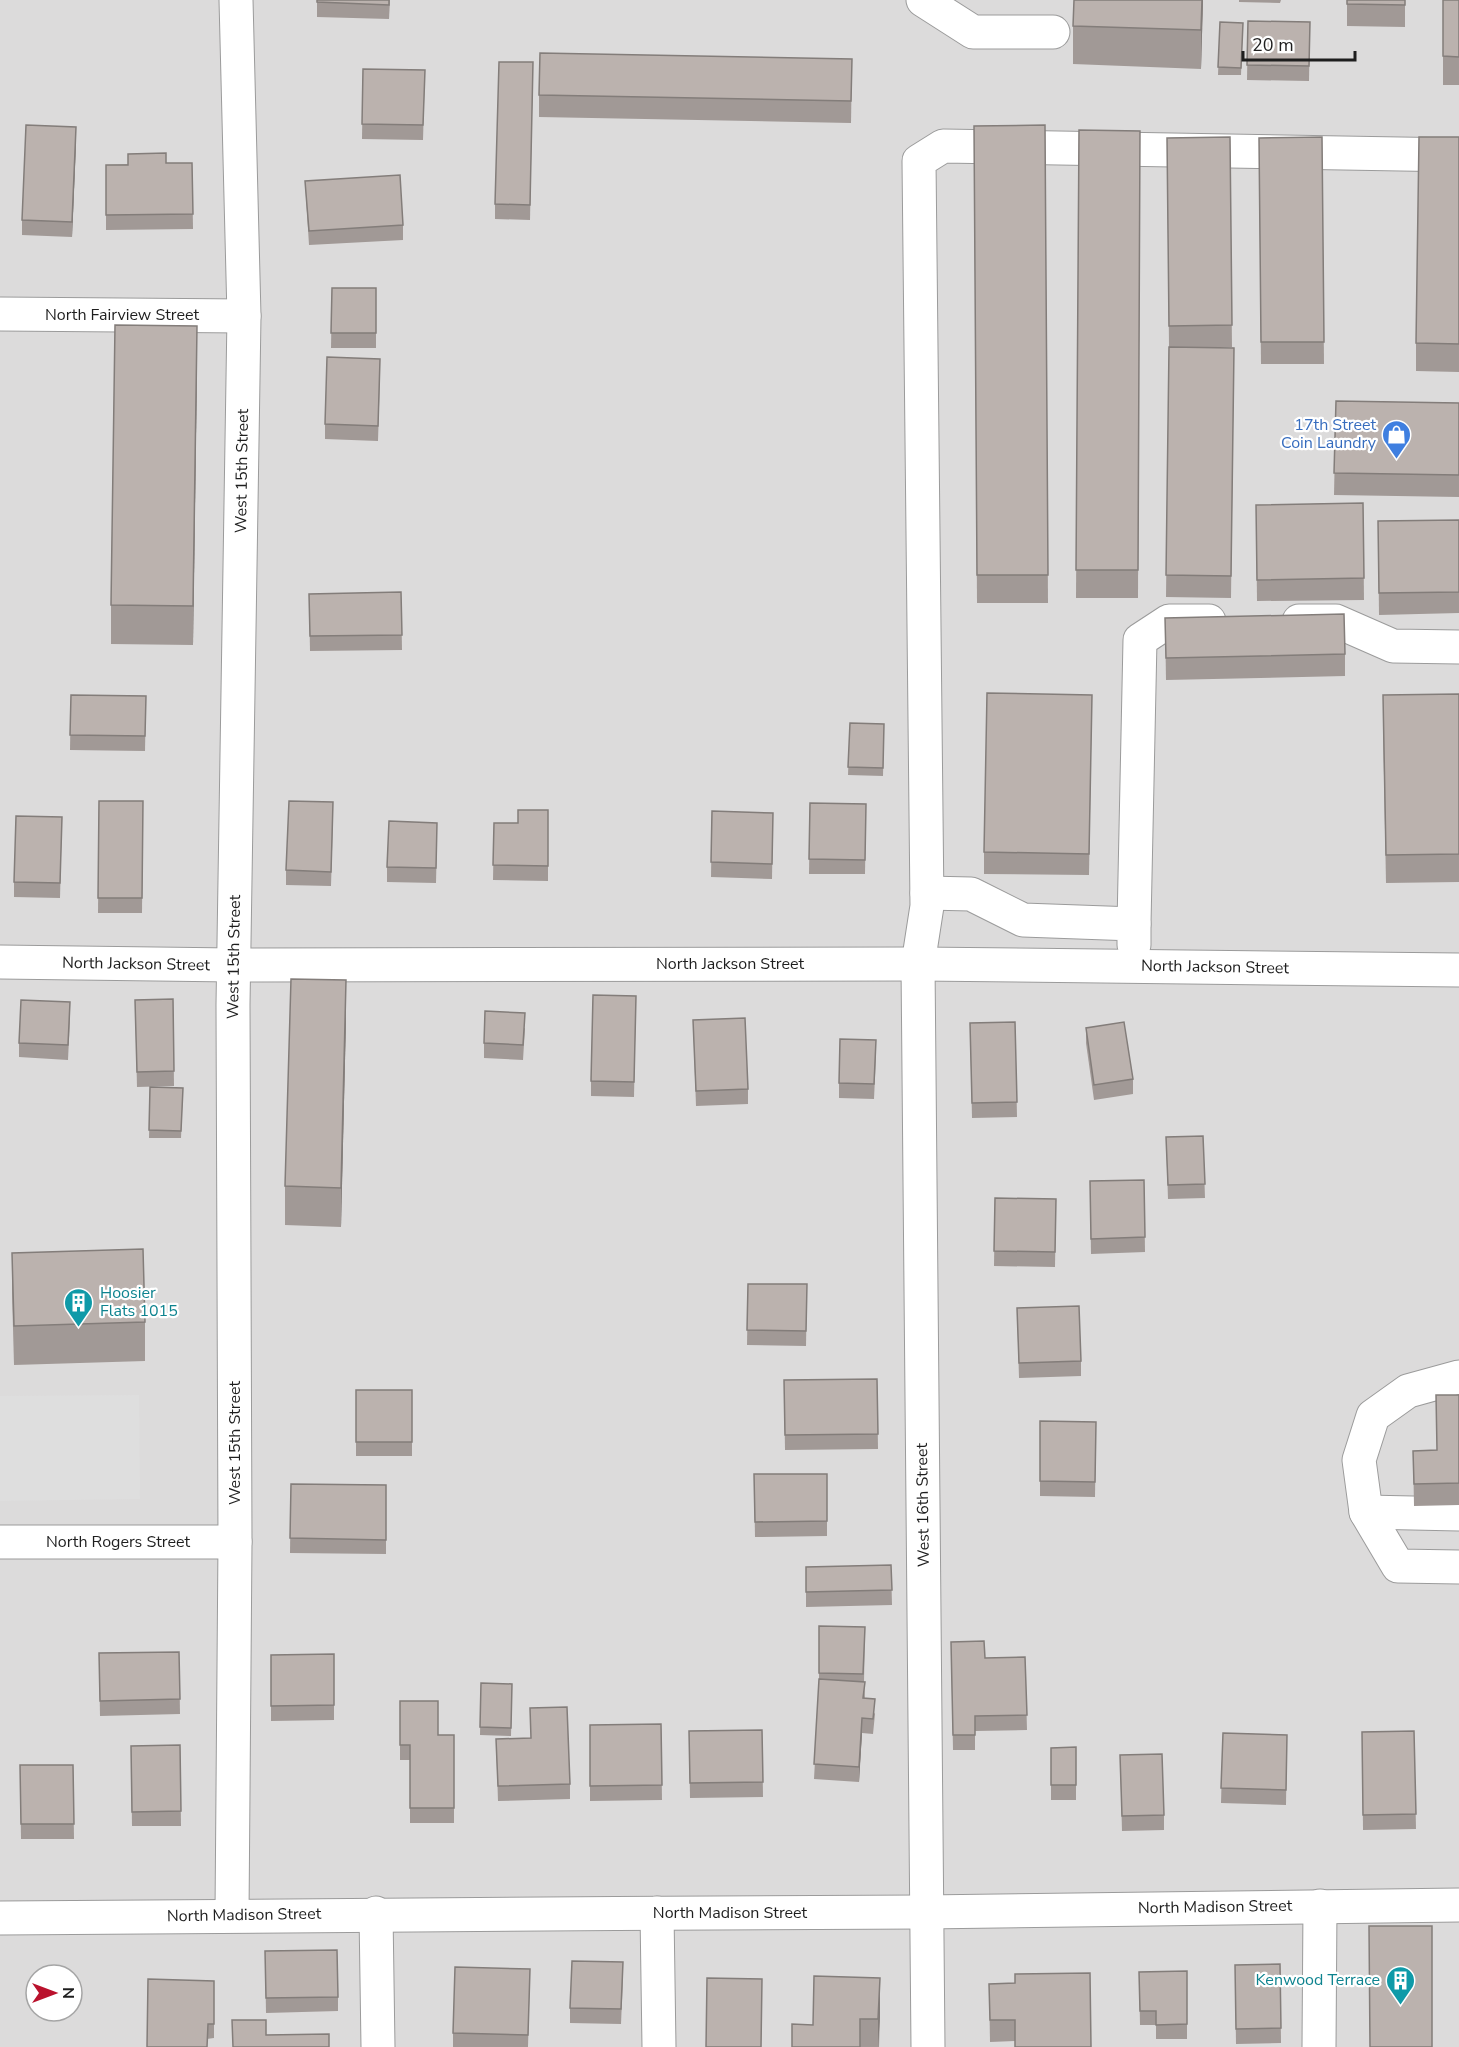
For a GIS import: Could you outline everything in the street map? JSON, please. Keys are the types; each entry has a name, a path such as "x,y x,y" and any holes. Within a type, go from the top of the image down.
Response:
{"street":[{"name":"West 15th Street","path":"232,1915 235,1542 234,965 244,316 236,0"},
{"path":"923,0 973,32 1053,32"},
{"name":"West 16th Street","path":"928,2047 918,964 927,906 919,161 944,146 1459,154"},
{"name":"North Fairview Street","path":"0,314 244,316"},
{"path":"1135,966 1140,640 1169,621 1336,621 1393,646 1459,647"},
{"path":"927,893 971,894 1023,920 1134,924"},
{"name":"North Jackson Street","path":"0,962 234,965 918,964 1459,970"},
{"path":"1459,1377 1408,1391 1373,1416 1359,1460 1366,1512 1398,1566 1459,1567"},
{"path":"1366,1512 1459,1514"},
{"name":"North Rogers Street","path":"0,1542 235,1542"},
{"name":"North Madison Street","path":"0,1918 376,1913 927,1912 1459,1905"},
{"path":"1319,2047 1320,1906"},
{"path":"376,1913 378,2047"},
{"path":"657,1913 659,2047"}],"shaded area":[{"path":"0,0 1459,0 1459,2047 0,2047"},
{"path":"139,1395 140,1499 0,1501 0,1396"}],"building":[{"path":"317,0 389,0 389,5 317,2"},
{"path":"1074,0 1202,0 1201,30 1073,26"},
{"path":"1347,0 1405,0 1405,5 1347,4"},
{"path":"1443,0 1459,0 1459,57 1443,56"},
{"path":"1248,21 1310,22 1309,66 1247,65"},
{"path":"1220,22 1243,23 1241,68 1218,67"},
{"path":"540,53 852,59 851,101 539,95"},
{"path":"499,62 533,62 530,205 495,204"},
{"path":"363,69 425,70 423,125 362,124"},
{"path":"26,125 76,127 72,222 22,220"},
{"path":"1045,125 1048,575 977,575 974,126"},
{"path":"1079,130 1140,131 1138,570 1076,570"},
{"path":"1230,137 1232,325 1169,326 1167,138"},
{"path":"1322,137 1324,342 1261,342 1259,138"},
{"path":"1419,137 1459,137 1459,344 1416,343"},
{"path":"166,153 166,163 192,163 193,214 106,215 106,165 128,165 128,154"},
{"path":"400,175 403,225 309,231 305,181"},
{"path":"332,288 376,288 376,333 331,333"},
{"path":"115,325 197,326 193,606 111,605"},
{"path":"1169,347 1234,348 1231,576 1166,575"},
{"path":"327,357 380,359 378,426 325,424"},
{"name":"17th Street Coin Laundry","path":"1336,401 1459,403 1459,475 1334,473"},
{"path":"1363,503 1364,578 1257,580 1256,505"},
{"path":"1459,520 1459,592 1379,593 1378,521"},
{"path":"401,592 402,635 310,636 309,594"},
{"path":"1344,614 1345,654 1166,658 1165,618"},
{"path":"987,693 1092,695 1089,854 984,852"},
{"path":"1459,694 1459,854 1386,855 1383,695"},
{"path":"71,695 146,696 145,736 70,735"},
{"path":"850,723 884,724 883,768 848,767"},
{"path":"99,801 143,801 142,898 98,898"},
{"path":"289,801 333,802 331,872 286,870"},
{"path":"810,803 866,804 865,860 809,859"},
{"path":"518,810 548,810 548,866 493,865 494,823 518,823"},
{"path":"712,811 773,813 772,864 711,862"},
{"path":"16,816 62,817 60,883 14,882"},
{"path":"389,821 437,823 436,868 387,867"},
{"path":"291,979 346,980 341,1188 285,1186"},
{"path":"593,995 636,996 634,1082 591,1081"},
{"path":"173,999 174,1071 137,1072 135,1000"},
{"path":"21,1000 70,1002 68,1045 19,1043"},
{"path":"485,1011 525,1013 523,1045 484,1043"},
{"path":"745,1018 748,1089 696,1091 693,1020"},
{"path":"1015,1022 1017,1102 972,1103 970,1023"},
{"path":"1124,1022 1133,1079 1094,1085 1086,1028"},
{"path":"840,1039 876,1040 874,1084 839,1083"},
{"path":"150,1087 183,1088 181,1131 149,1130"},
{"path":"1203,1136 1205,1184 1168,1185 1166,1137"},
{"path":"1144,1180 1145,1237 1091,1239 1090,1181"},
{"path":"995,1198 1056,1199 1055,1252 994,1251"},
{"path":"143,1249 145,1322 14,1326 12,1253"},
{"path":"748,1284 807,1284 806,1331 747,1330"},
{"path":"1079,1306 1081,1361 1019,1363 1017,1308"},
{"path":"877,1379 878,1434 785,1435 784,1380"},
{"path":"356,1390 412,1390 412,1442 356,1442"},
{"path":"1436,1395 1459,1395 1459,1483 1414,1484 1413,1451 1437,1450"},
{"path":"1040,1421 1096,1422 1095,1482 1040,1481"},
{"path":"754,1474 827,1474 827,1521 755,1522"},
{"path":"291,1484 386,1485 386,1540 290,1538"},
{"path":"891,1565 892,1590 806,1592 806,1567"},
{"path":"819,1626 865,1627 863,1674 819,1673"},
{"path":"984,1641 985,1658 1025,1657 1027,1715 975,1716 975,1735 953,1735 951,1642"},
{"path":"179,1652 180,1699 100,1701 99,1653"},
{"path":"334,1654 334,1705 271,1706 271,1655"},
{"path":"819,1679 865,1682 863,1698 875,1699 873,1719 862,1718 859,1767 814,1764"},
{"path":"481,1683 512,1684 511,1728 480,1727"},
{"path":"400,1701 438,1701 438,1735 454,1735 454,1808 410,1808 410,1745 400,1745"},
{"path":"567,1707 570,1784 498,1786 496,1739 531,1738 530,1708"},
{"path":"661,1724 662,1785 590,1786 590,1725"},
{"path":"762,1730 763,1782 690,1783 689,1731"},
{"path":"1414,1731 1416,1814 1363,1815 1362,1732"},
{"path":"1223,1733 1287,1735 1286,1790 1221,1788"},
{"path":"180,1745 181,1811 132,1812 131,1746"},
{"path":"1076,1747 1076,1785 1051,1785 1051,1748"},
{"path":"1162,1754 1164,1815 1122,1816 1120,1755"},
{"path":"20,1765 73,1765 74,1824 21,1824"},
{"name":"Kenwood Terrace","path":"1369,1926 1432,1926 1432,2047 1370,2047"},
{"path":"337,1950 338,1997 266,1998 265,1951"},
{"path":"572,1961 623,1962 621,2009 570,2008"},
{"path":"1280,1964 1281,2028 1236,2029 1235,1965"},
{"path":"455,1967 530,1969 528,2035 453,2033"},
{"path":"1187,1971 1187,2024 1156,2025 1156,2011 1140,2011 1139,1972"},
{"path":"1090,1973 1091,2047 1015,2047 1015,2020 990,2020 989,1984 1015,1983 1015,1974"},
{"path":"814,1976 880,1978 878,2019 860,2019 860,2047 792,2047 792,2024 813,2025"},
{"path":"707,1978 762,1979 761,2047 706,2047"},
{"path":"148,1979 214,1981 214,2024 208,2024 207,2047 147,2047"},
{"path":"232,2020 266,2020 266,2035 329,2034 329,2047 233,2047"}],"place":[{"name":"17th Street Coin Laundry","path":"1397,460"},
{"name":"Hoosier Flats 1015","path":"79,1328"},
{"name":"Kenwood Terrace","path":"1401,2006"}]}
